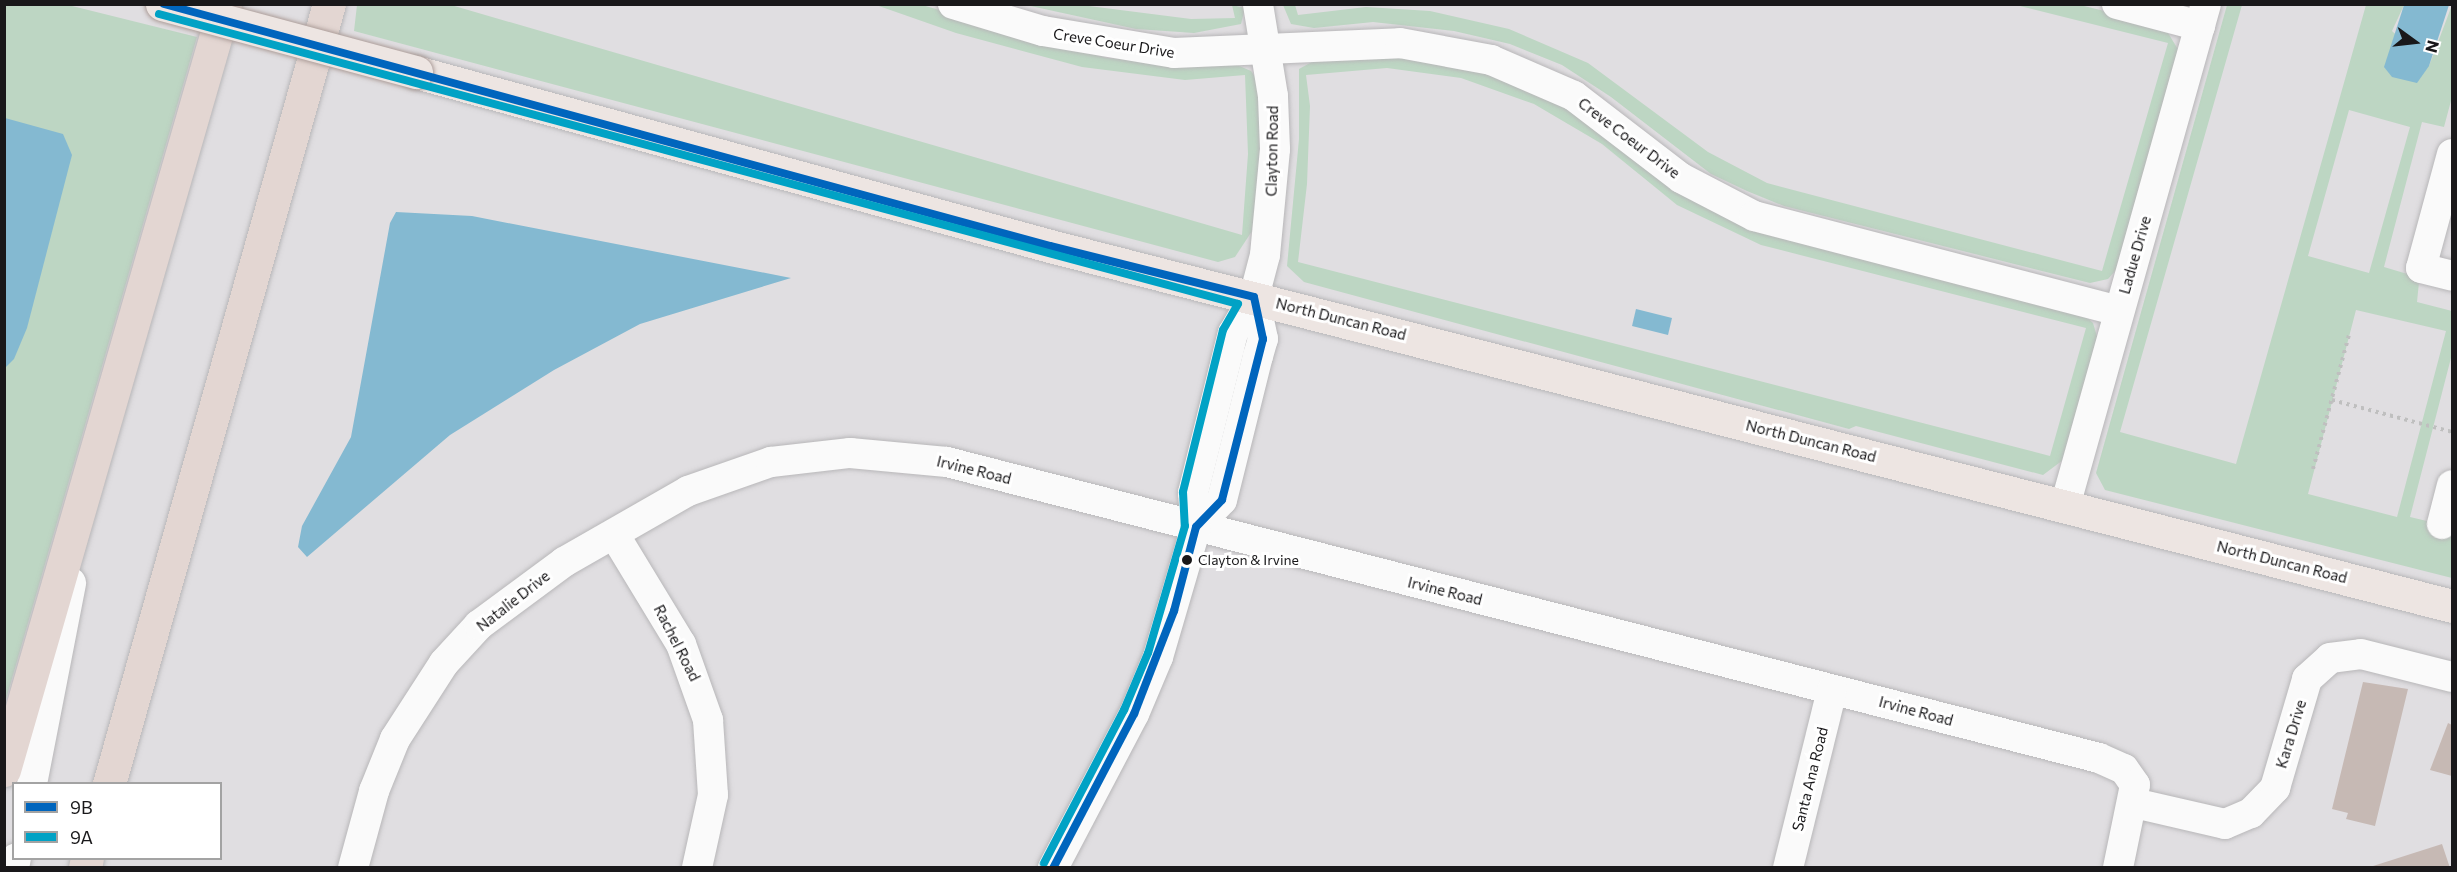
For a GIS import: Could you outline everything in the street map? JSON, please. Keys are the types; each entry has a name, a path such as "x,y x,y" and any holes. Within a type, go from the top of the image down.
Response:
{"highway":[{"path":"4,771 95,464 225,4"},
{"path":"109,782 329,4"}],"main road":[{"name":"North Duncan Road","path":"162,4 1050,246 2452,606"}],"street":[{"name":"Creve Coeur Drive","path":"953,4 1108,45 1174,53 1400,44 1491,60 1575,96 1681,178 1754,216 2119,311"},
{"name":"Clayton Road","path":"1254,297 1271,222 1275,148 1267,48 1258,4"},
{"path":"2117,4 2203,15"},
{"name":"Ladue Drive","path":"2065,506 2203,15"},
{"path":"2452,154 2421,268 2452,276"},
{"path":"1053,867 1138,705 1174,611 1196,527 1222,500 1263,339 1254,297"},
{"name":"Irvine Road","path":"724,475 801,456 850,453 911,457 1196,527 2116,764 2130,775 2134,802"},
{"path":"32,782 95,464"},
{"name":"Natalie Drive","path":"353,867 374,791 395,739 444,663 512,597 614,534 724,475"},
{"path":"2442,524 2452,485"},
{"name":"Rachel Road","path":"614,534 681,644 708,720 713,795 697,867"},
{"name":"Kara Drive","path":"2134,802 2225,825 2245,818 2275,788 2307,680 2330,658 2361,654 2452,677"},
{"name":"Santa Ana Road","path":"1788,867 1832,690"},
{"path":"2118,867 2134,802"}],"path":[{"path":"2313,469 2349,335"},
{"path":"2332,400 2452,432"}],"green space":[{"path":"5,5 68,5 197,37 5,703"},
{"path":"357,5 451,5 1242,235 1248,154 1245,75 1185,80 1082,67 956,33 876,5 922,5 1107,58 1237,65 1251,71 1258,81 1261,148 1256,225 1235,257 1218,262 354,31"},
{"path":"1026,5 1081,5 1191,19 1235,18 1232,5 1245,8 1241,24 1194,33 1136,29"},
{"path":"1283,5 1295,5 1298,15 1366,7 1430,11 1509,29 1588,63 1708,152 1767,183 2102,271 2168,43 2016,5 2080,5 2149,22 2165,28 2179,51 2123,262 2108,279 2090,283 1784,206 1747,191 1711,174 1611,97 1562,65 1510,44 1454,31 1373,22 1314,28 1291,24"},
{"path":"2227,5 2242,5 2120,432 2236,464 2366,5 2404,5 2392,31 2429,66 2452,5 2452,97 2444,127 2422,122 2384,267 2414,276 2419,282 2417,302 2452,311 2452,354 2410,517 2452,527 2452,578 2105,490 2096,473","holes":["2349,110 2410,127 2369,273 2308,256","2356,310 2446,331 2397,517 2308,494"]},
{"path":"1404,53 1458,62 1564,100 1681,190 2083,314 2093,323 2099,343 2063,460 2043,475 1856,426 1849,429 1304,282 1287,266 1299,139 1299,69 1319,58","holes":["1387,68 1461,78 1534,104 1602,144 1677,205 1761,245 2086,328 2050,456 1298,262 1307,184 1310,106 1306,75"]}],"water":[{"path":"2404,5 2449,5 2429,66 2417,83 2392,77 2384,67"},
{"path":"5,118 63,134 72,155 27,328 14,359 5,368"},
{"path":"396,212 472,216 791,278 640,324 554,370 450,435 307,557 298,547 302,526 351,437 390,223"},
{"path":"1636,309 1672,318 1668,335 1632,326"}],"building":[{"path":"2363,682 2408,689 2375,826 2346,819 2348,813 2332,809"},
{"path":"2448,723 2452,725 2452,776 2430,770"},
{"path":"2442,844 2450,868 2370,868 2370,867"}],"transit line":[{"name":"9B","path":"164,4 1050,246 1254,297 1263,339 1222,500 1196,527 1174,611 1134,714 1053,868"},
{"name":"9A","path":"159,14 1238,304 1223,330 1183,492 1185,526 1148,653 1124,710 1044,863"}],"place":[{"name":"Clayton & Irvine","path":"1187,560"}]}
